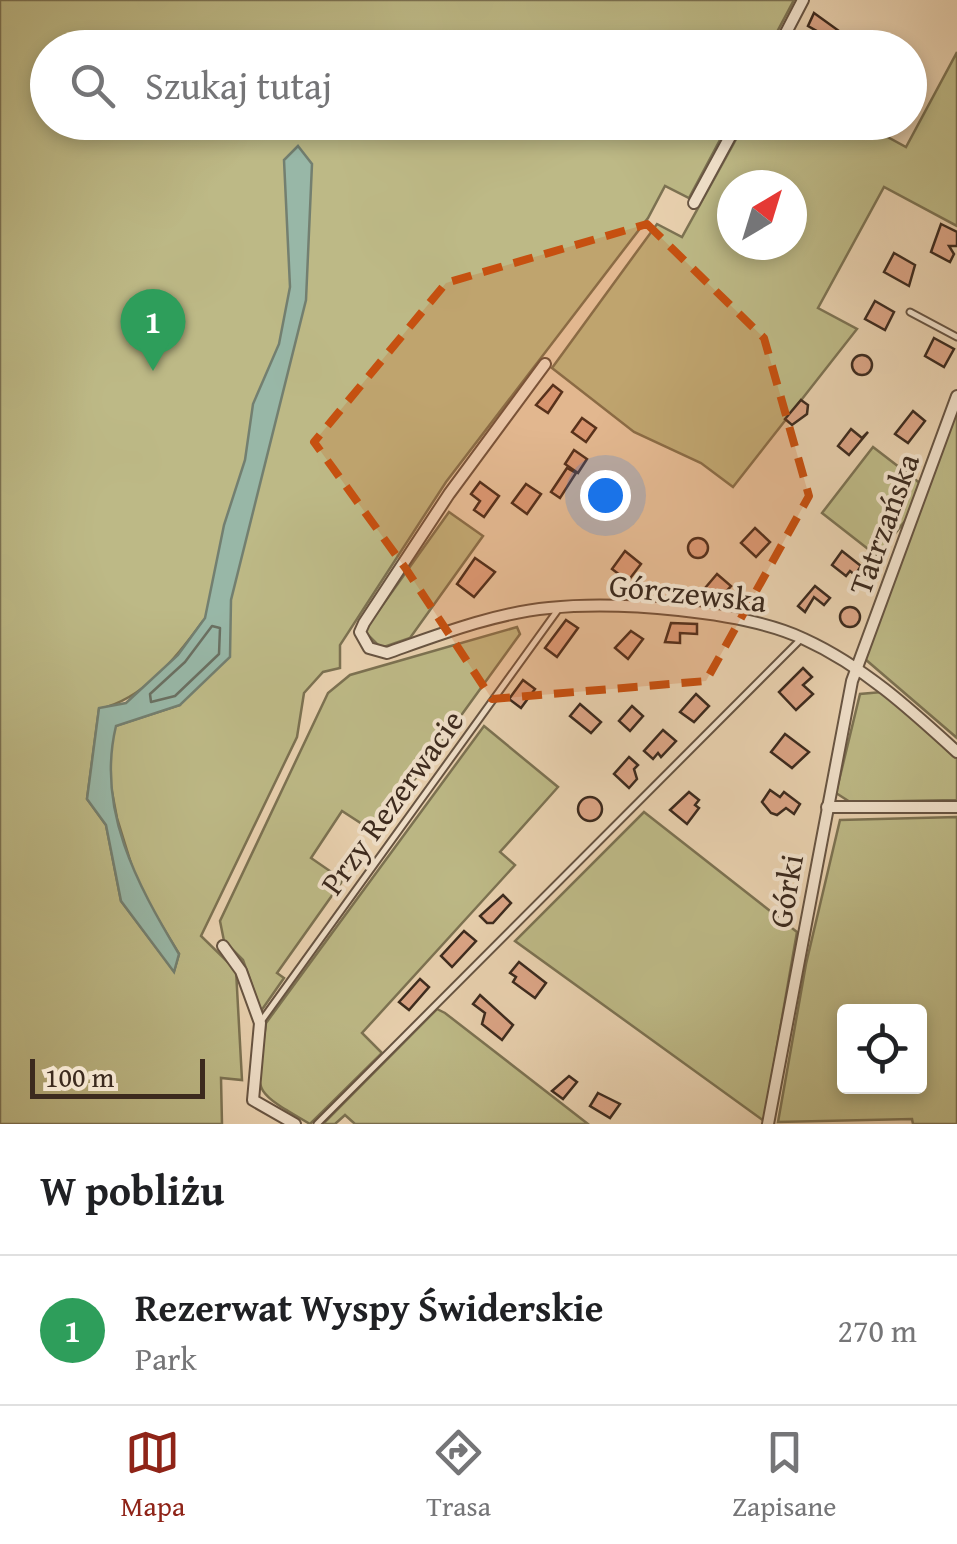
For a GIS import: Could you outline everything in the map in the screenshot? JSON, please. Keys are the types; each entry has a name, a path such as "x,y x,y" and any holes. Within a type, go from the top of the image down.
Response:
{"street":[{"path":"787,30 803,0"},
{"path":"694,203 728,140"},
{"name":"Górczewska","path":"546,364 364,623 363,641 379,654 560,607 702,614 761,624 802,638 857,668 957,752"},
{"name":"Tatrzańska","path":"857,668 957,396"},
{"name":"Górki","path":"768,1124 857,668"},
{"path":"827,807 957,807"},
{"path":"223,946 241,971 260,1022 253,1100 294,1124"}],"lane":[{"path":"910,312 957,337"},
{"name":"Przy Rezerwacie","path":"260,1022 560,607"},
{"path":"317,1124 802,638"}],"highlighted area":[{"path":"647,224 764,338 809,496 706,681 492,699 406,569 314,442 446,283"}],"shaded area":[{"path":"0,0 794,0 778,30 30,30 30,140 720,140 689,198 665,186 648,218 446,482 340,645 340,668 323,672 304,693 297,737 201,936 236,970 242,1080 221,1078 222,1124 0,1124","holes":["203,621 180,705 115,726 107,766 117,818 138,886 179,954 174,971 121,901 106,825 87,799 99,709 145,687"]},
{"path":"957,52 957,226 884,187 818,308 857,329 733,487 701,463 634,432 552,368 657,224 682,237 717,174 717,260 807,260 807,170 719,170 736,140 893,140 906,147 910,140 927,140 927,108"},
{"path":"957,410 957,738 865,659"},
{"path":"873,447 921,484 909,516 877,556 822,513"},
{"path":"449,512 483,536 410,638 381,648 364,631"},
{"path":"517,627 520,634 376,833 342,811 311,858 343,880 277,973 284,978 261,1011 243,960 224,941 220,921 328,693 350,675"},
{"path":"882,692 957,757 957,800 850,802 836,793 860,694"},
{"path":"484,726 558,787 500,852 515,865 362,1033 382,1053 310,1124 275,1102 261,1086 266,1023"},
{"path":"644,812 797,932 764,1121 515,941"},
{"path":"957,817 957,1124 913,1124 912,1119 778,1122 806,964 840,820"},
{"path":"437,1009 588,1124 355,1124 345,1115 335,1124 323,1124"}],"water":[{"path":"298,146 312,164 306,300 231,600 230,657 180,705 116,726 111,757 111,787 124,845 179,954 174,972 121,901 106,825 87,799 99,708 126,703 178,655 205,618 224,525 245,460 253,404 279,344 290,287 284,160"}],"building":[{"path":"814,13 838,30 815,30 808,26"},
{"path":"941,224 957,232 957,246 949,246 954,254 950,262 931,252"},
{"path":"894,253 915,265 909,286 884,272"},
{"path":"875,301 894,312 885,330 865,319"},
{"path":"934,338 954,349 944,367 925,356"},
{"path":"858,355 866,355 872,365 866,375 858,375 852,369 852,361"},
{"path":"553,385 562,392 548,413 536,405"},
{"path":"801,400 808,405 807,414 792,425 785,419"},
{"path":"913,411 925,421 908,443 895,434"},
{"path":"582,418 596,428 586,442 572,432"},
{"path":"851,429 862,438 868,432 849,455 838,446"},
{"path":"574,450 587,459 578,473 565,464"},
{"path":"567,468 576,473 560,498 551,492"},
{"path":"480,482 499,496 484,517 474,510 480,501 471,494"},
{"path":"526,484 541,494 527,514 512,503"},
{"path":"755,528 770,542 756,557 741,543"},
{"path":"698,538 708,548 698,558 688,548"},
{"path":"625,551 641,564 628,581 612,569"},
{"path":"842,551 861,566 855,575 850,571 846,576 832,565"},
{"path":"475,558 495,572 474,597 457,584"},
{"path":"717,574 731,586 714,605 700,594"},
{"path":"815,586 830,598 824,605 814,597 805,612 798,606"},
{"path":"850,607 860,617 850,627 840,617"},
{"path":"566,620 578,628 557,657 545,648"},
{"path":"671,623 697,624 697,634 680,633 680,643 665,642"},
{"path":"631,631 643,639 628,659 615,648"},
{"path":"803,668 812,677 803,685 813,694 796,710 779,692"},
{"path":"523,680 535,689 521,708 509,699"},
{"path":"696,694 709,706 694,722 680,712"},
{"path":"580,704 601,722 591,733 570,716"},
{"path":"632,706 643,716 630,731 619,721"},
{"path":"663,730 676,741 661,757 658,753 653,759 644,751"},
{"path":"785,734 809,752 792,768 771,752"},
{"path":"629,757 638,765 634,769 637,779 629,788 614,774"},
{"path":"770,790 780,797 784,792 800,804 794,814 786,808 777,815 771,813 762,802"},
{"path":"689,792 699,800 695,805 699,808 687,824 670,810"},
{"path":"590,797 602,809 590,821 578,809"},
{"path":"503,895 511,903 493,923 487,923 480,916"},
{"path":"464,931 476,941 452,967 441,956"},
{"path":"519,962 546,983 535,998 513,982 516,977 510,973"},
{"path":"420,979 429,987 409,1010 399,1002"},
{"path":"480,995 513,1025 502,1040 482,1024 485,1013 473,1004"},
{"path":"569,1076 577,1082 563,1099 552,1091"},
{"path":"598,1093 620,1104 610,1118 590,1106"}],"place":[{"name":"Rezerwat Wyspy Świderskie","path":"153,371"}]}
